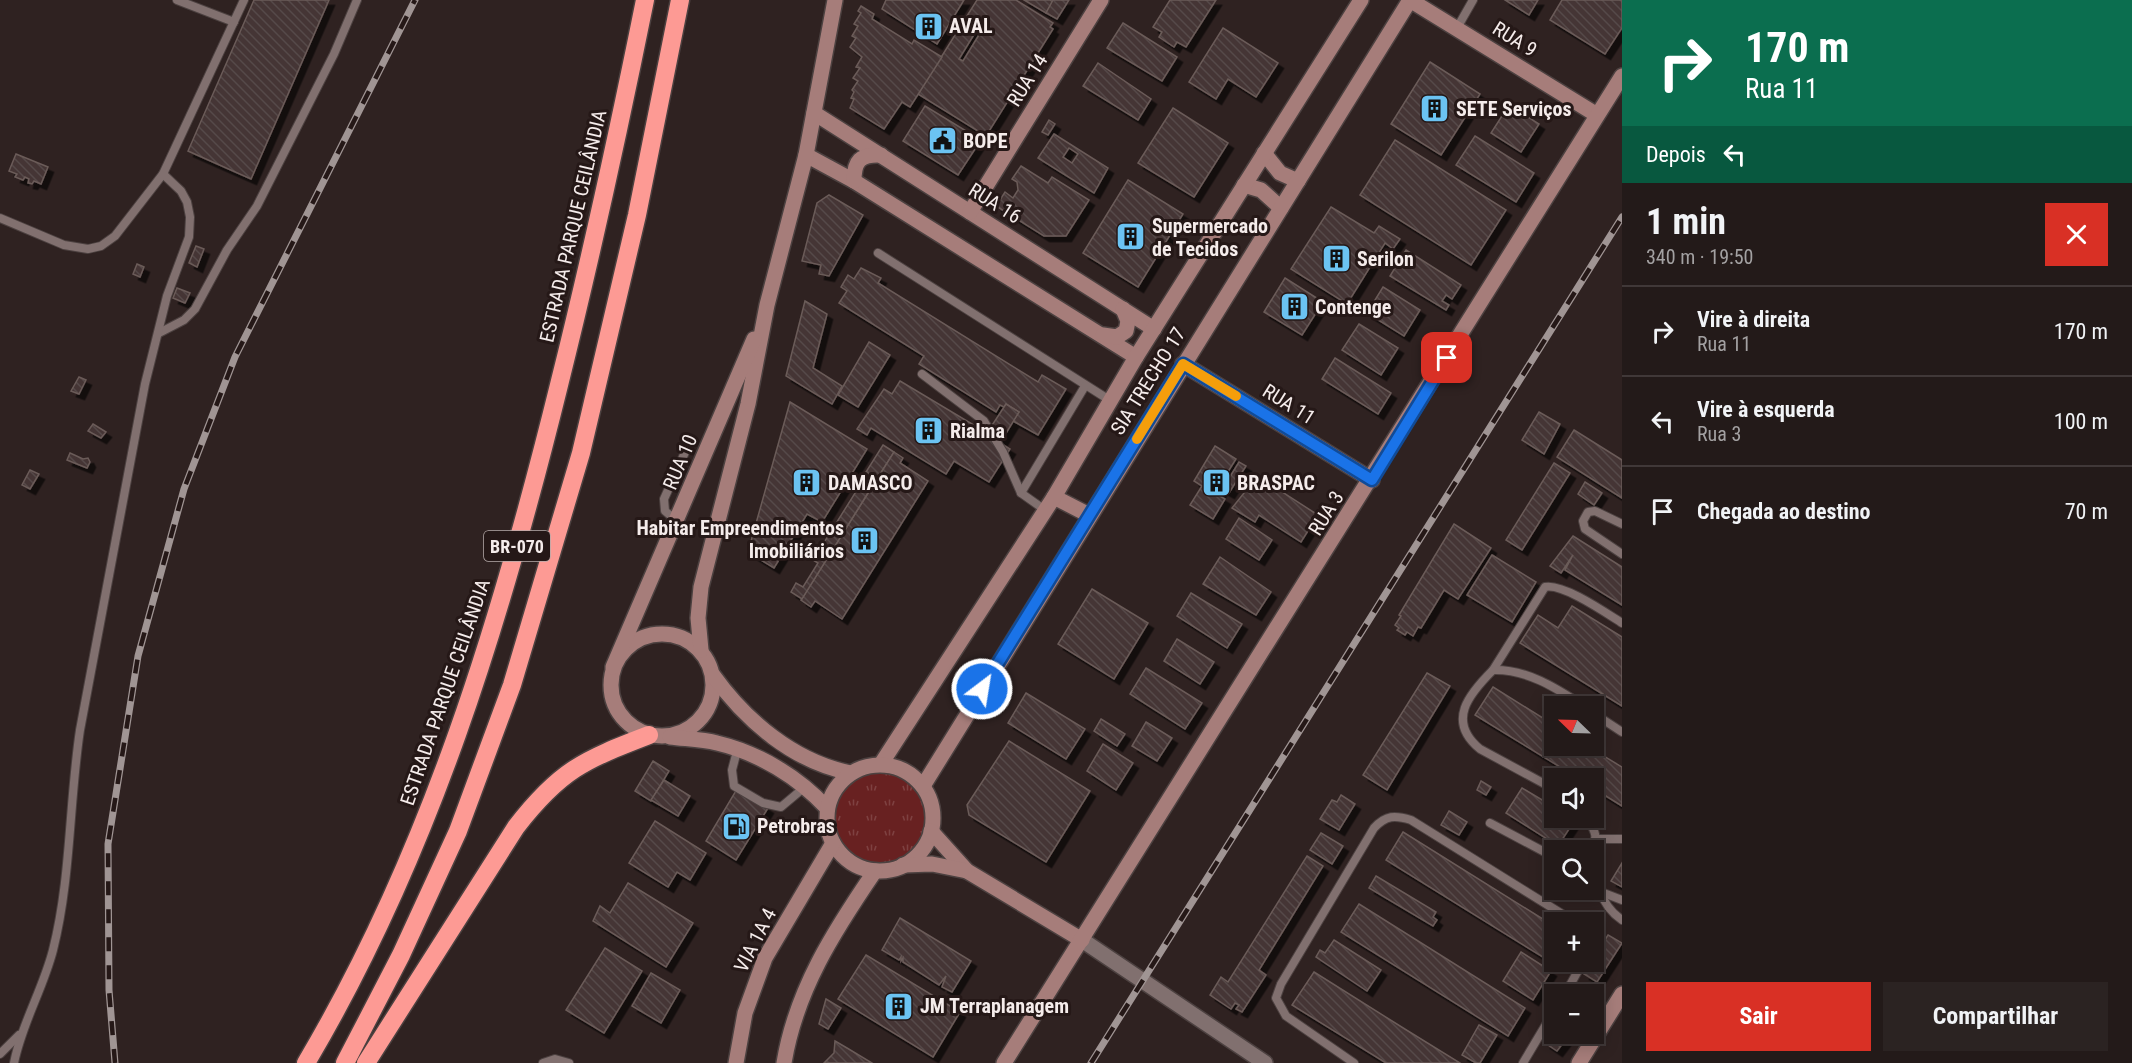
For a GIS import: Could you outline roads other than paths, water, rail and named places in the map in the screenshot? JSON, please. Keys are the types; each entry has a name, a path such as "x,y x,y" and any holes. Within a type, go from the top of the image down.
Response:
{"highway":[{"name":"ESTRADA PARQUE CEILÂNDIA","path":"306,1063 372,939 424,826 476,681 546,438 593,248 645,0"},
{"name":"BR-070","path":"345,1063 401,955 458,831 512,685 581,453 638,215 680,0"},
{"path":"366,1063 516,827 541,794 565,773 589,760 649,735"}],"street":[{"name":"RUA 10","path":"701,650 698,618 701,587 748,404 767,305 806,155 835,0"},
{"name":"RUA 14","path":"970,212 1101,0"},
{"name":"SIA TRECHO 17","path":"881,764 1054,497 1136,357 1361,0"},
{"name":"SIA TRECHO 17","path":"922,786 1410,0"},
{"name":"RUA 9","path":"1410,0 1597,115"},
{"name":"RUA 3","path":"1004,1063 1372,480 1622,76"},
{"name":"RUA 16","path":"814,113 1154,329"},
{"path":"1264,153 1280,173 1298,181"},
{"path":"854,181 854,169 858,160 867,154 880,155"},
{"path":"806,155 854,181 1136,357"},
{"path":"1244,185 1261,190 1281,208"},
{"name":"RUA 10","path":"613,667 767,305"},
{"path":"1100,335 1117,337 1126,331 1128,321 1123,309"},
{"name":"RUA 11","path":"1183,364 1372,480"},
{"path":"1054,497 1089,515"},
{"path":"827,808 806,786 784,772 738,751 717,743 649,735 633,728 621,716 613,701 610,684 613,667 622,651 636,640 652,634 679,636 701,650 713,675 743,712 769,734 820,766 851,773"},
{"path":"668,736 684,732 703,715 713,692 713,675"},
{"path":"903,865 921,851 931,831 933,815 930,800 922,786 905,771 881,764 865,766 840,782 827,808 827,826 833,843 849,862 875,871 903,865 932,864 967,871"},
{"path":"931,831 967,871 1082,940 1265,1063"},
{"name":"VIA 1A 4","path":"736,1063 745,1013 765,958 833,843"},
{"path":"784,1063 791,1023 802,994 842,920 875,871"},
{"path":"1604,1014 1622,994"},
{"path":"1579,1063 1587,1044"}],"lane":[{"path":"177,0 234,22"},
{"path":"0,218 64,245 88,249 101,246 115,236 163,174 244,0"},
{"path":"159,333 184,320 195,309 227,250 257,206 334,54 357,0"},
{"path":"1457,28 1473,0"},
{"path":"14,1063 20,1034 52,952 62,904 71,786 80,730 145,384 166,296 189,237 190,218 187,202 181,191 163,174"},
{"path":"878,253 1111,401"},
{"path":"922,374 984,421 1003,452 1021,493 1045,510"},
{"path":"1021,493 1085,386"},
{"path":"677,521 665,511 664,499 690,439"},
{"path":"1622,524 1595,511 1588,512 1583,521 1585,529 1622,554"},
{"path":"1544,784 1480,749 1470,740 1464,730 1463,712 1473,690 1493,670 1545,587 1552,586 1567,591 1622,622"},
{"path":"1493,670 1514,669 1540,680 1567,696"},
{"path":"1604,720 1622,732"},
{"path":"738,751 732,770 734,786 763,803 781,807 806,786"},
{"path":"1354,1063 1286,1016 1276,998 1281,984 1374,828 1382,819 1397,815 1411,820 1559,912"},
{"path":"1490,823 1544,852"},
{"path":"1590,828 1595,839 1622,838"},
{"path":"1604,893 1622,900"},
{"path":"1604,897 1622,920"},
{"path":"1523,1063 1544,1028"},
{"path":"0,1054 20,1034"},
{"path":"543,1063 555,1059 569,1063"}],"railway":[{"path":"115,1063 109,990 108,844 138,656 184,489 235,357 415,0"},
{"path":"1091,1063 1622,217"}],"place":[{"name":"AVAL","path":"928,26"},
{"name":"SETE Serviços","path":"1435,109"},
{"name":"BOPE","path":"942,141"},
{"name":"Supermercado de Tecidos","path":"1131,237"},
{"name":"Serilon","path":"1336,259"},
{"name":"Contenge","path":"1294,307"},
{"name":"Rialma","path":"929,431"},
{"name":"DAMASCO","path":"807,483"},
{"name":"BRASPAC","path":"1216,483"},
{"name":"Habitar Empreendimentos Imobiliários","path":"865,540"},
{"name":"Petrobras","path":"736,826"},
{"name":"JM Terraplanagem","path":"899,1006"}]}
